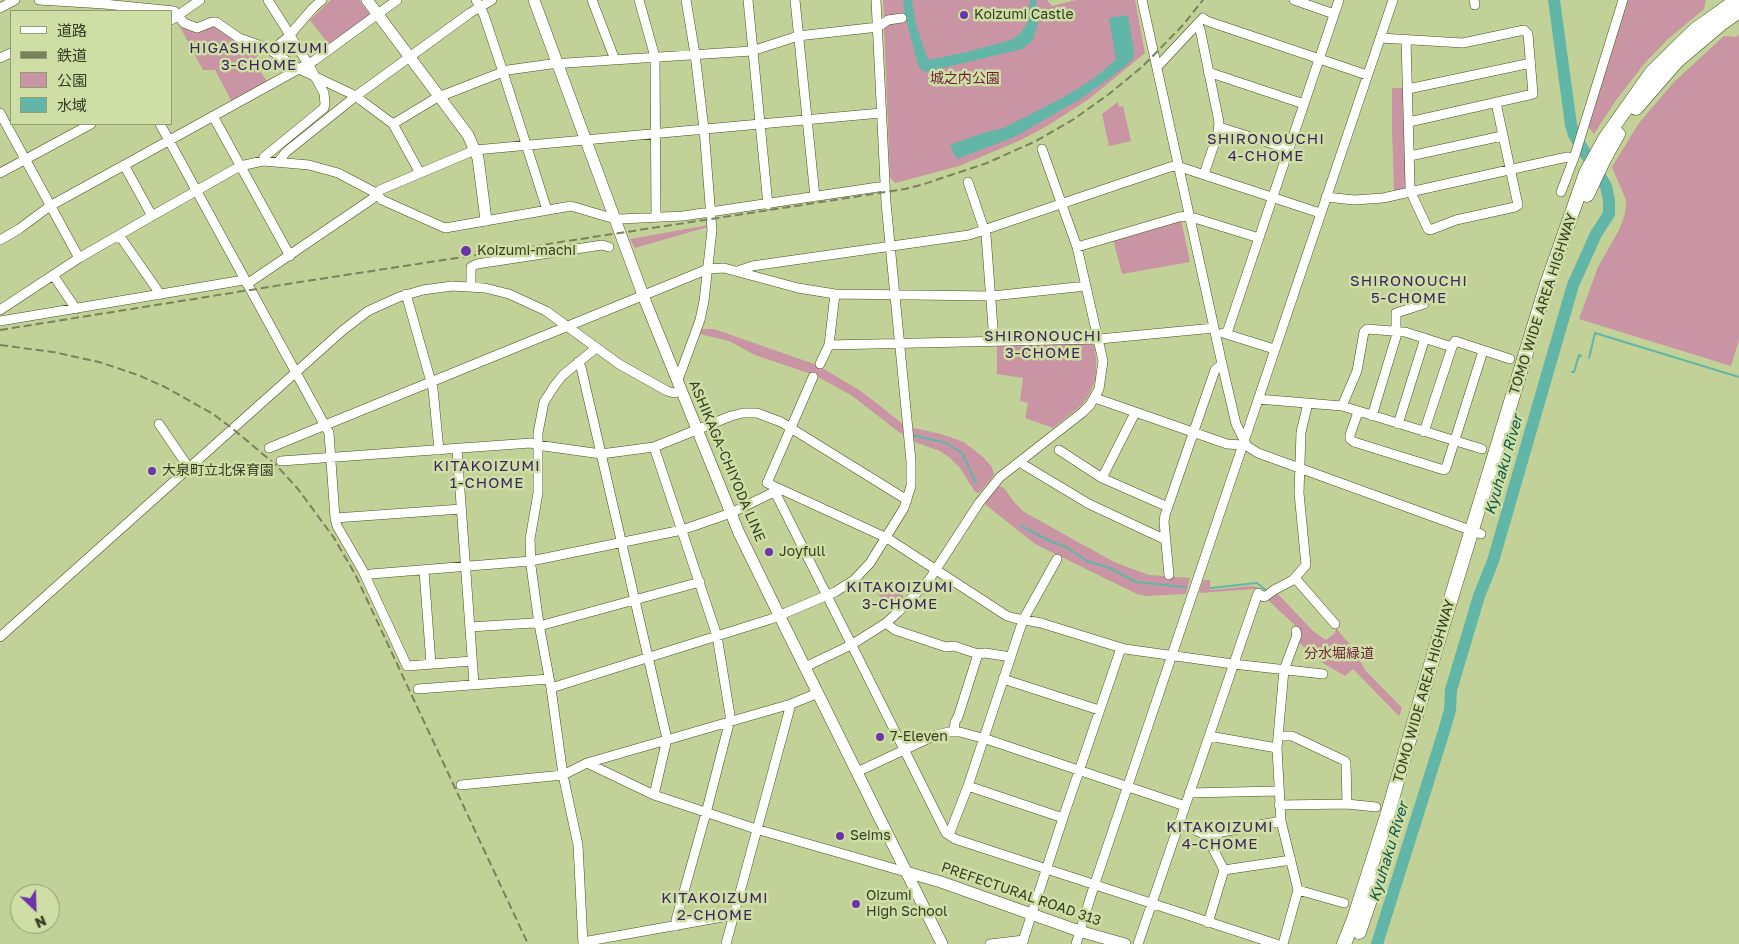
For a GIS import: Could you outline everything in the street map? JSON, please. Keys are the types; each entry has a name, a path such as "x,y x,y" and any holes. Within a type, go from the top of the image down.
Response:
{"highway":[{"name":"TOMO WIDE AREA HIGHWAY","path":"1354,944 1368,909 1547,284 1590,177 1601,155 1640,102 1677,61 1734,7"},
{"name":"TOMO WIDE AREA HIGHWAY","path":"1344,944 1354,919 1476,533"}],"main road":[{"path":"367,0 464,128 475,150 486,220"},
{"name":"ASHIKAGA-CHIYODA LINE","path":"534,0 614,218 731,513 779,616 942,944"},
{"name":"PREFECTURAL ROAD 313","path":"906,872 941,882 1079,931 1125,944"}],"street":[{"path":"0,8 15,0"},
{"path":"39,0 116,2 168,10"},
{"path":"174,18 200,0"},
{"path":"262,161 264,157 324,108 326,104 326,98 309,64 268,0"},
{"path":"272,50 290,35 322,0"},
{"path":"0,240 19,229 50,206 309,64 397,0"},
{"path":"279,161 286,152 356,96 478,3 492,0"},
{"path":"592,0 614,60"},
{"path":"639,0 655,57 656,218"},
{"path":"676,378 679,376 698,327 704,301 712,230 704,129 686,0"},
{"path":"748,0 768,204"},
{"path":"795,0 815,197"},
{"path":"418,689 474,684 550,683 649,657 718,636 779,616 827,596 845,586 870,563 887,538 907,500 911,486 911,461 889,246 876,0"},
{"path":"1142,0 1214,331 1236,424 1243,443 1258,453 1476,533"},
{"path":"1294,0 1334,14"},
{"path":"1227,333 1339,0"},
{"path":"1076,944 1127,786 1393,0"},
{"path":"1561,192 1575,156 1623,0"},
{"path":"478,3 503,72 547,210"},
{"path":"174,18 193,28 200,28 216,22 239,38 272,50 299,70 356,96 393,124 420,173"},
{"path":"393,124 440,97 503,72 558,64 752,51 798,36 878,27 888,20 902,18"},
{"path":"1156,67 1203,18 1207,21 1367,75"},
{"path":"1197,24 1200,29 1219,127 1204,174"},
{"path":"1380,38 1468,42 1524,30 1528,34 1533,94 1409,122"},
{"path":"1406,39 1411,192 1428,229 1430,230 1456,220 1516,206 1518,203 1496,103"},
{"path":"1408,89 1531,63"},
{"path":"1208,72 1304,104"},
{"path":"0,321 246,282 290,256 372,199 376,193 475,150 881,113"},
{"path":"1,116 79,258"},
{"path":"213,116 290,256"},
{"path":"0,173 89,125"},
{"path":"161,125 329,433 337,526 366,576 407,666 472,661"},
{"path":"1219,127 1289,149"},
{"path":"294,132 301,140"},
{"path":"1410,156 1502,136"},
{"path":"805,667 851,645 886,623 909,602 936,570 979,503 1000,478 1076,418 1095,398 1099,389 1103,361 1099,339 1078,246 1042,149"},
{"path":"1326,197 1354,200 1397,196 1575,156"},
{"path":"0,310 79,258 118,235 240,166 262,161 309,165 338,173 376,193 382,200 443,228 574,206 614,218 631,220 656,218 711,212 885,186"},
{"path":"124,165 152,216"},
{"path":"738,271 752,266 960,236 985,230 1177,166 1320,213"},
{"path":"968,182 985,230 992,296 994,341"},
{"path":"1078,246 1188,216 1259,238"},
{"path":"118,235 159,295"},
{"path":"471,287 471,267 477,264 602,245 610,248"},
{"path":"269,448 708,269 724,268 798,288 835,294 992,296 1086,286"},
{"path":"53,275 76,309"},
{"path":"0,636 361,316 406,294 430,288 471,287 485,288 509,294 528,301 546,311 619,364 667,391 674,393 681,391"},
{"path":"406,294 431,382 440,450"},
{"path":"820,364 829,345 835,294"},
{"path":"1372,416 1397,331 1396,313 1424,304"},
{"path":"1342,406 1357,371 1366,328 1397,331 1452,347"},
{"path":"829,345 1099,339 1214,331 1227,333 1274,349"},
{"path":"1398,424 1425,338"},
{"path":"1424,432 1455,342 1510,359"},
{"path":"596,348 563,375 548,396 539,423 537,445 538,493 530,539 539,624 545,648 563,775 578,852 583,943 734,915"},
{"path":"1358,412 1350,435 1350,439 1354,442 1444,470 1483,351"},
{"path":"578,362 581,367 667,738 654,795"},
{"path":"1170,575 1164,522 1215,370 1222,364"},
{"path":"813,377 767,483 778,490 887,538 1007,616 1041,623 1121,648 1233,664 1323,674"},
{"path":"1095,398 1231,445 1243,443"},
{"path":"1258,399 1342,406 1482,450"},
{"path":"1138,944 1258,594 1264,597 1295,578 1306,563 1299,493 1299,468 1300,432 1308,403"},
{"path":"281,461 531,443 601,454 654,447 731,416 743,413 757,413 768,416 791,428 907,500"},
{"path":"1102,478 1135,413"},
{"path":"159,424 189,468"},
{"path":"654,447 718,636 730,720 676,920 677,926"},
{"path":"457,449 474,684"},
{"path":"1059,450 1102,478 1168,507"},
{"path":"1021,461 1089,504 1166,540"},
{"path":"366,576 371,574 531,561 682,530 731,513 778,490"},
{"path":"778,490 851,645 944,830 949,835 955,839 1094,886 1276,944"},
{"path":"335,518 461,509"},
{"path":"949,835 968,786 1023,620 1057,559"},
{"path":"424,571 431,664"},
{"path":"1295,578 1335,624"},
{"path":"470,628 533,623 543,625 700,582"},
{"path":"886,623 895,630 946,647 954,646 978,654 985,653 1010,657"},
{"path":"1283,944 1298,890 1281,821 1277,748 1284,670 1296,631"},
{"path":"990,944 1023,942 1121,648"},
{"path":"954,732 954,722 978,654"},
{"path":"1004,679 1099,710"},
{"path":"461,785 563,775 587,763 667,738 791,704 818,694"},
{"path":"726,944 791,704"},
{"path":"857,772 936,735 954,732 967,733 1185,806"},
{"path":"1209,736 1277,748"},
{"path":"1278,736 1292,736 1344,761 1346,763 1347,804"},
{"path":"587,763 654,795 756,829 906,872"},
{"path":"968,786 1063,818"},
{"path":"1189,793 1278,791"},
{"path":"1279,805 1347,804 1376,808"},
{"path":"1179,824 1206,835 1281,821"},
{"path":"1206,835 1224,870 1208,923"},
{"path":"1224,870 1291,860"},
{"path":"1298,890 1344,903"}],"green space":[{"path":"331,0 359,0 370,15 330,46 310,20"},
{"name":"城之内公園","path":"883,0 1047,0 1052,6 1076,0 1135,0 1145,53 1089,99 1021,140 959,166 895,183 890,177"},
{"path":"1627,0 1706,0 1704,9 1668,39 1644,64 1614,103 1594,134 1587,125"},
{"path":"178,22 185,27 214,24 263,51 253,60 268,83 232,102 215,70 203,70"},
{"path":"1739,34 1739,340 1731,366 1579,319 1598,267 1619,230 1625,214 1626,200 1612,167 1639,123 1674,82 1724,36 1736,37"},
{"path":"1392,88 1404,88 1408,185 1404,190 1394,191 1392,129"},
{"path":"1118,102 1119,107 1123,106 1131,141 1109,146 1102,114"},
{"path":"1181,220 1190,262 1122,274 1113,239"},
{"path":"709,225 708,227 635,248 630,239"},
{"path":"701,329 714,329 817,365 859,390 879,405 905,426 904,434 900,433 851,395 814,375 755,355 729,341 700,334"},
{"path":"1089,342 1094,346 1096,378 1089,395 1082,405 1053,428 1025,418 1028,403 1020,401 1023,378 997,374 998,344"},
{"path":"914,428 941,434 964,442 984,458 992,467 994,475 979,493 975,492 960,468 950,458 940,451 912,441 910,431"},
{"path":"999,486 1004,488 1024,512 1114,562 1149,575 1190,578 1186,594 1147,596 1137,594 1035,544 986,505 986,502"},
{"path":"1203,580 1210,580 1210,590 1252,586 1260,588 1265,593 1256,589 1199,593"},
{"path":"889,582 904,597 892,609 877,593"},
{"name":"分水堀緑道","path":"1276,592 1313,631 1326,640 1335,633 1336,628 1357,650 1365,670 1402,708 1399,716 1353,669 1345,676 1323,663 1298,642 1300,630 1268,600"}],"water":[{"path":"903,0 912,0 916,25 928,60 1011,40 1020,34 1028,22 1029,0 1036,0 1038,23 1033,40 1022,49 926,72 919,68 905,16"},
{"path":"1128,15 1134,51 1133,59 1123,68 1082,98 1014,137 957,159 950,145 983,133 1004,128 1064,97 1093,79 1116,60 1109,18"}],"waterway":[{"name":"Kyuhaku River","path":"1377,944 1444,731 1450,710 1451,690 1479,596 1493,561 1573,285 1596,234 1609,214 1606,186 1574,135 1571,125 1554,0"},
{"path":"1589,358 1595,333 1739,377"},
{"path":"1572,372 1574,372 1579,355 1581,356"},
{"path":"912,435 946,443 962,453 976,483"},
{"path":"1021,526 1066,547 1087,561 1110,568 1136,582 1185,587"},
{"path":"1211,588 1257,583 1267,591"}],"railway":[{"path":"0,330 905,189 924,184 987,163 1036,141 1074,119 1143,66 1183,25 1203,0"},
{"path":"0,345 53,352 99,362 138,375 165,387 213,414 233,429 277,466 298,489 334,538 355,574 528,944"}],"place":[{"name":"Koizumi Castle","path":"964,15"},
{"name":"Koizumi-machi","path":"466,251"},
{"name":"大泉町立北保育園","path":"152,471"},
{"name":"Joyfull","path":"769,552"},
{"name":"7-Eleven","path":"880,737"},
{"name":"Seims","path":"840,836"},
{"name":"Oizumi High School","path":"856,904"}],"district":[{"name":"HIGASHIKOIZUMI 3-CHOME","path":"259,56"},
{"name":"SHIRONOUCHI 4-CHOME","path":"1266,148"},
{"name":"SHIRONOUCHI 5-CHOME","path":"1409,290"},
{"name":"SHIRONOUCHI 3-CHOME","path":"1043,344"},
{"name":"KITAKOIZUMI 1-CHOME","path":"487,474"},
{"name":"KITAKOIZUMI 3-CHOME","path":"900,596"},
{"name":"KITAKOIZUMI 4-CHOME","path":"1220,836"},
{"name":"KITAKOIZUMI 2-CHOME","path":"715,906"}]}
